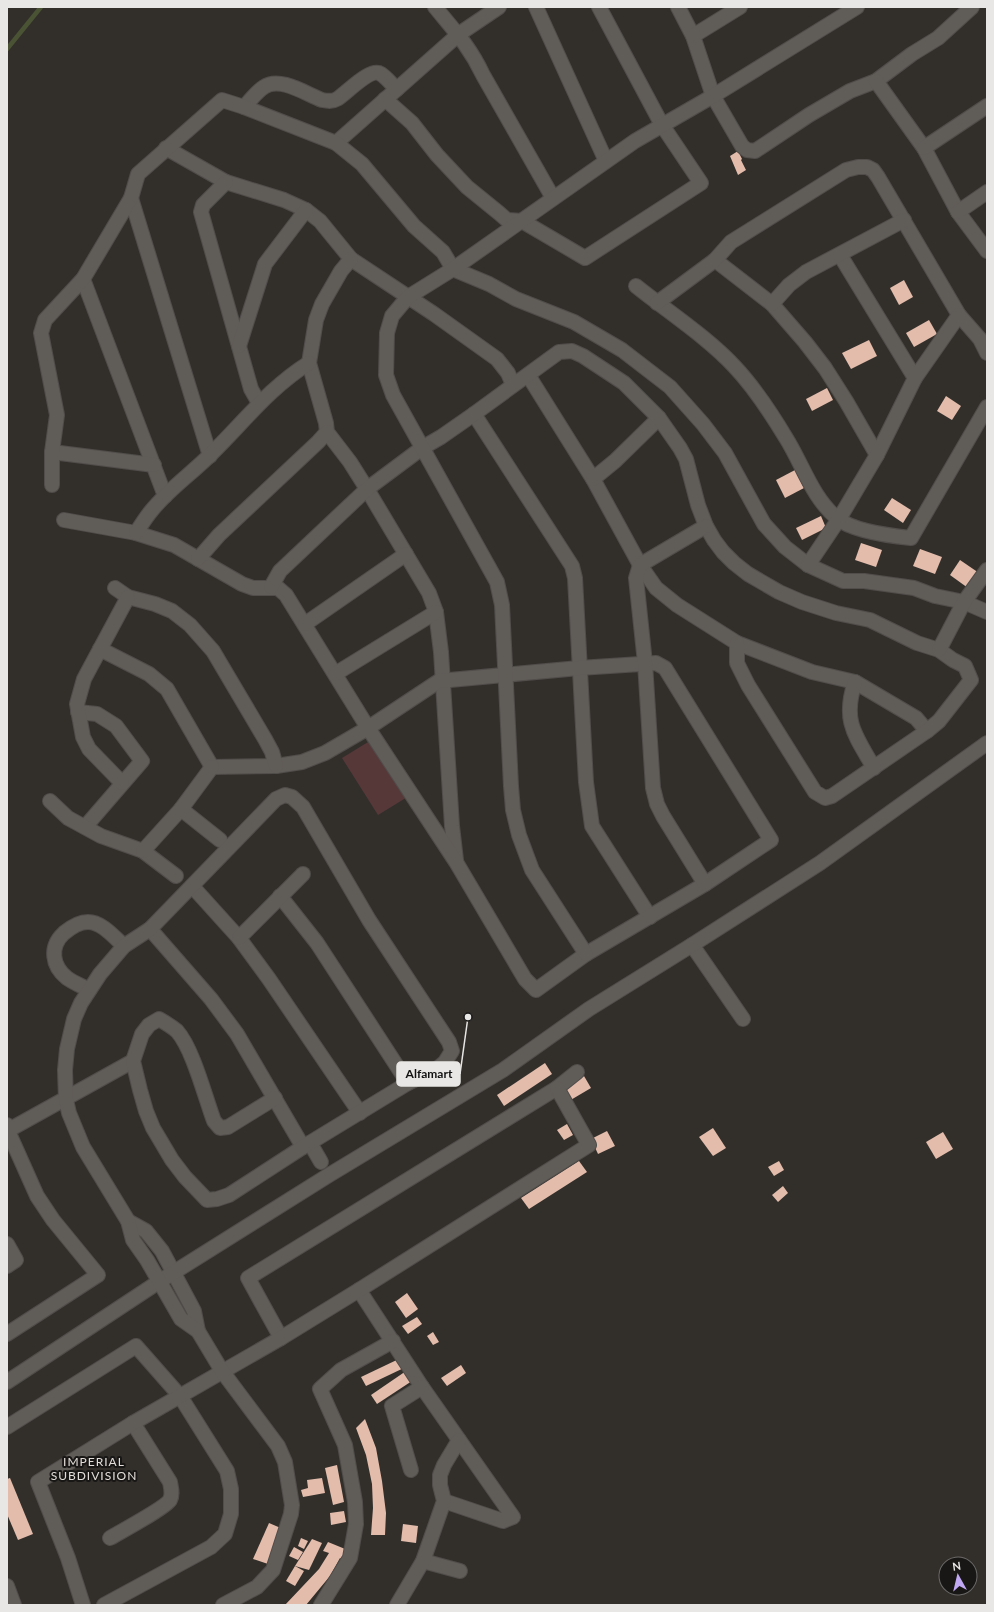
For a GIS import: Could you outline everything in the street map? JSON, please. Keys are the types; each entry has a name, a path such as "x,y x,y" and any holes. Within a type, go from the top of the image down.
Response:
{"street":[{"path":"435,7 458,34 473,55 553,198"},
{"path":"336,143 458,34 500,7"},
{"path":"536,7 606,161"},
{"path":"386,99 412,123 437,155 467,187 507,220 522,221 585,258 701,183 662,125 599,7"},
{"path":"678,7 693,36 713,96 742,146 747,150 755,150 850,91 876,81 912,54 938,38 972,7"},
{"path":"693,36 740,7"},
{"path":"586,954 532,870 519,835 513,810 502,606 497,582 393,395 386,375 387,333 392,316 408,297 453,269 606,161 662,125 713,96 857,7"},
{"path":"244,107 263,88 275,83 282,84 328,101 336,100 367,76 375,72 381,73 397,89"},
{"path":"876,81 924,148 958,212 987,251"},
{"path":"52,485 52,452 57,415 41,333 45,320 83,279 131,198 138,174 222,100 244,107 336,143 362,164 414,226 443,252 453,269 489,284 516,299 574,322 622,350 670,387 703,424 725,453 764,524 785,547 808,565 843,581 864,581 914,588 934,596 964,602 987,612"},
{"path":"924,148 987,106"},
{"path":"166,148 226,182 284,200 306,210 320,221 351,260 408,297 497,359 508,373 514,385"},
{"path":"657,303 715,260 731,242 737,238 846,170 858,167 867,167 873,170 878,177 959,315 980,339 987,353"},
{"path":"226,182 203,205 201,212 251,389 259,403"},
{"path":"958,212 987,192"},
{"path":"131,198 210,456"},
{"path":"239,346 265,264 306,210"},
{"path":"772,304 789,285 806,272 904,220"},
{"path":"840,254 915,378"},
{"path":"351,260 341,271 322,304 316,320 308,363 326,422 327,432 350,462 367,489 429,592 436,612 439,631 452,826 456,862"},
{"path":"715,260 772,304 805,342 825,368 846,401 877,456"},
{"path":"83,279 165,496"},
{"path":"636,286 718,350 735,367 754,391 786,438 816,494 839,519 864,530 911,538 987,407"},
{"path":"808,565 839,519 877,456 915,378 959,315"},
{"path":"271,588 280,571 367,489 422,448 474,414 559,352 572,351 583,356 624,383 659,418 686,459 698,504 706,526 714,540 734,563 748,574 779,592 821,609 870,620 917,643 938,650 965,666 971,680 939,721 927,731 832,796 825,798 815,792 748,685 737,663 737,643"},
{"path":"136,533 151,510 210,456 259,403 308,363"},
{"path":"528,375 592,479 640,565 656,588 677,605 737,643 812,672 855,682 916,718 927,731"},
{"path":"474,414 572,566 575,578 586,782 592,826 650,917"},
{"path":"592,479 615,461 659,418"},
{"path":"198,559 219,535 327,432"},
{"path":"52,452 154,465"},
{"path":"64,520 136,533 174,545 253,588 278,588 286,595 368,728 456,862 525,979 536,990 586,954 705,884 771,840 665,668 656,663 579,668 443,681 436,683 368,728 325,753 302,762 276,766 212,767"},
{"path":"705,884 663,816 657,804 653,788 645,663 636,578 640,565 706,526"},
{"path":"305,624 406,554"},
{"path":"938,650 964,602 987,570"},
{"path":"115,588 128,597 155,604 172,611 201,636 213,651 266,739 276,766"},
{"path":"122,784 89,749 83,737 77,704 84,679 128,597"},
{"path":"336,674 436,612"},
{"path":"100,649 149,674 167,689 212,767"},
{"path":"855,682 851,695 851,727 874,768"},
{"path":"78,712 97,714 116,726 142,761 85,827"},
{"path":"7,1382 173,1272 503,1070 589,1010 820,863 987,742"},
{"path":"143,851 181,809 212,767"},
{"path":"198,1331 181,1319 160,1281 133,1240 128,1221 83,1147 69,1114 66,1100 65,1070 67,1049 74,1019 81,1003 100,974 124,946 150,928 276,799 285,795 292,797 303,807 369,920 449,1042 452,1051 445,1062 438,1068 408,1083 306,1145 230,1195 207,1200 185,1177 172,1160 153,1128 146,1111 134,1061 142,1034 149,1025 159,1020 168,1024 184,1040 190,1052 214,1121 220,1128 228,1127 275,1098"},
{"path":"50,801 68,818 101,836 143,851 176,876"},
{"path":"181,809 220,840"},
{"path":"239,938 303,874"},
{"path":"192,886 239,938 269,979 360,1113"},
{"path":"280,896 317,943 408,1083"},
{"path":"89,990 67,978 55,961 54,947 61,936 68,929 77,924 88,922 102,927 124,946"},
{"path":"150,928 219,1009 237,1034 275,1098 306,1145 321,1162"},
{"path":"692,945 743,1019"},
{"path":"7,1334 98,1275 53,1220 37,1196 7,1129 66,1100 134,1061"},
{"path":"281,1338 248,1278 557,1088 577,1072"},
{"path":"83,1605 68,1558 38,1482 132,1423 281,1338 589,1145 557,1088"},
{"path":"128,1221 146,1231 162,1251 194,1311 198,1331 222,1371 278,1446 285,1462 292,1505 287,1530 273,1570 257,1587 223,1605"},
{"path":"7,1244 16,1260 7,1266"},
{"path":"359,1290 422,1387 513,1517 503,1521 444,1501"},
{"path":"321,1605 350,1558 356,1524 355,1502 345,1445 320,1389 341,1370 393,1341"},
{"path":"7,1427 136,1346 180,1396 227,1470 231,1489 231,1514 225,1534 211,1547 104,1605"},
{"path":"411,1470 392,1406 422,1387"},
{"path":"110,1538 170,1500 172,1492 170,1482 132,1423"},
{"path":"397,1605 423,1561 444,1501 440,1485 440,1475 444,1465 459,1440"},
{"path":"423,1561 460,1570"},
{"path":"7,1586 14,1605"}],"shaded area":[{"path":"373,739 409,796 378,815 342,758"}],"building":[{"path":"738,151 746,170 738,175 730,156"},
{"path":"904,280 913,297 899,305 890,288"},
{"path":"929,320 937,334 914,347 906,333"},
{"path":"869,340 877,356 851,369 842,353"},
{"path":"827,388 833,400 812,411 806,399"},
{"path":"946,396 961,406 952,420 937,411"},
{"path":"795,470 804,488 785,498 776,480"},
{"path":"892,498 911,510 903,523 884,510"},
{"path":"821,516 826,528 802,540 796,528"},
{"path":"861,543 882,550 876,567 855,560"},
{"path":"920,549 942,557 935,574 913,566"},
{"path":"960,560 979,573 968,588 950,575"},
{"path":"545,1063 552,1074 504,1106 497,1095"},
{"path":"584,1076 591,1088 569,1101 562,1090"},
{"path":"567,1124 573,1135 564,1140 557,1130"},
{"path":"713,1128 726,1148 713,1156 699,1137"},
{"path":"607,1131 615,1146 598,1154 591,1139"},
{"path":"943,1132 953,1149 936,1159 926,1142"},
{"path":"579,1161 587,1172 529,1209 521,1198"},
{"path":"779,1161 784,1170 774,1176 768,1167"},
{"path":"783,1186 788,1193 778,1202 772,1195"},
{"path":"407,1293 418,1309 406,1318 395,1302"},
{"path":"417,1317 422,1324 408,1334 402,1326"},
{"path":"433,1332 439,1342 433,1345 427,1336"},
{"path":"403,1357 408,1366 366,1386 361,1377"},
{"path":"461,1365 466,1373 447,1386 441,1378"},
{"path":"409,1369 415,1379 377,1404 371,1395"},
{"path":"365,1419 376,1448 382,1481 386,1513 385,1535 371,1535 373,1508 372,1484 366,1455 356,1428"},
{"path":"337,1465 344,1502 333,1505 325,1468"},
{"path":"10,1478 33,1534 18,1540 7,1514 7,1479"},
{"path":"322,1478 325,1493 303,1497 301,1490 308,1488 307,1480"},
{"path":"344,1511 346,1522 331,1525 330,1513"},
{"path":"269,1523 283,1529 268,1564 253,1559"},
{"path":"403,1524 418,1526 416,1543 401,1541"},
{"path":"301,1538 308,1541 304,1549 298,1546"},
{"path":"312,1539 322,1543 309,1570 295,1566"},
{"path":"328,1542 350,1551 346,1562 340,1558 330,1576 306,1605 285,1605 319,1569 329,1553 323,1551"},
{"path":"294,1547 303,1552 298,1560 289,1556"},
{"path":"295,1566 304,1571 295,1586 286,1581"}],"waterway":[{"path":"7,49 41,7"}],"place":[{"name":"Alfamart","path":"468,1017"}],"district":[{"name":"IMPERIAL SUBDIVISION","path":"94,1469"}]}
